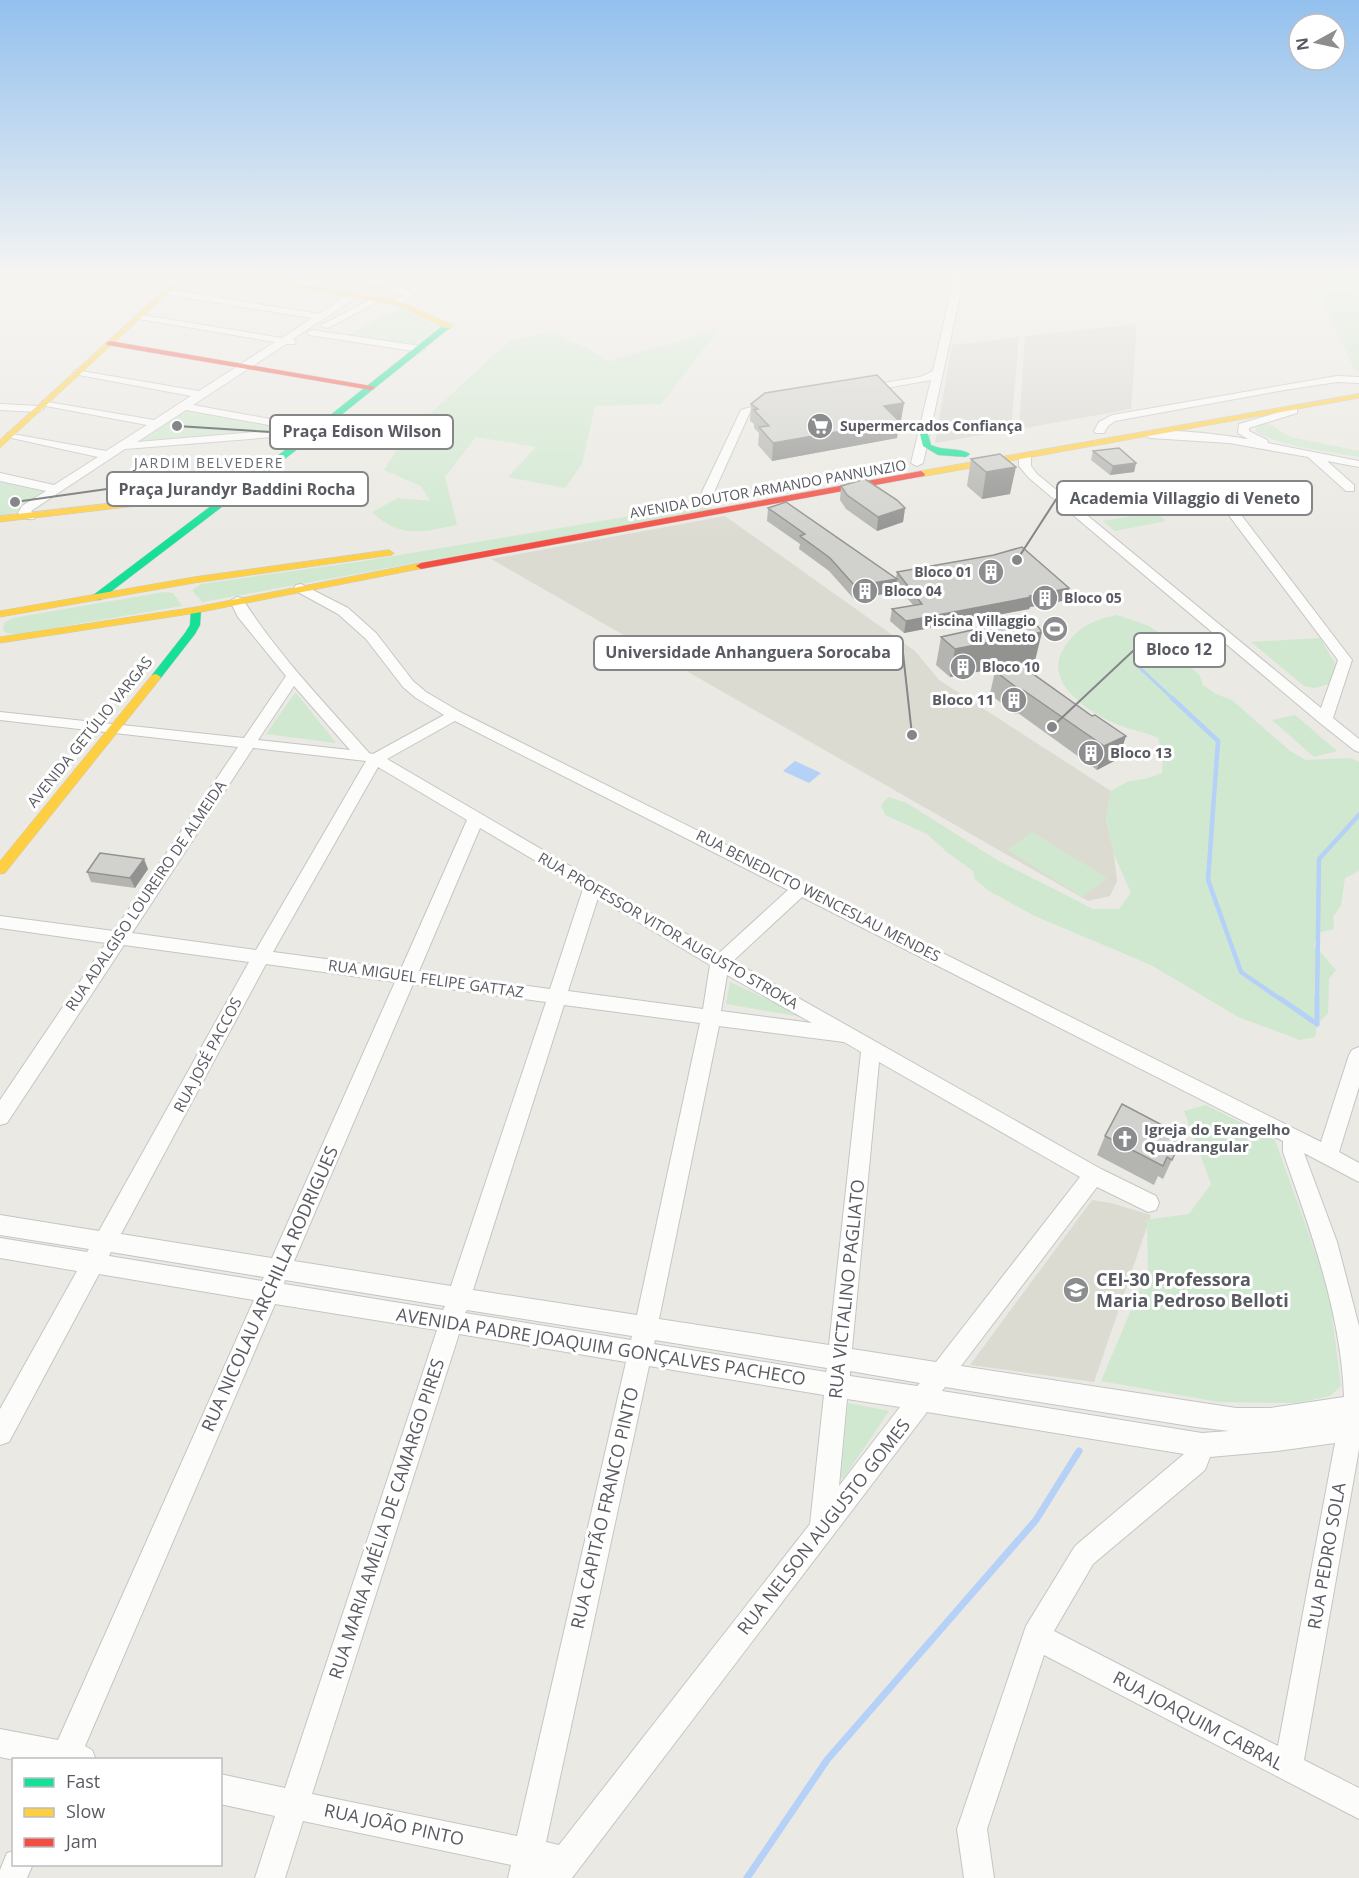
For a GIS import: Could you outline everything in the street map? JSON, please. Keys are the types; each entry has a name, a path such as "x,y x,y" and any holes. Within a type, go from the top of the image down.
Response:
{"main road":[{"path":"0,446 86,366"},
{"path":"225,366 371,388"},
{"path":"96,598 399,366"},
{"name":"AVENIDA DOUTOR ARMANDO PANNUNZIO","path":"0,640 196,610 302,588 1025,457 1062,437 1359,382"},
{"name":"AVENIDA DOUTOR ARMANDO PANNUNZIO","path":"562,524 966,454 1046,446 1077,447 1359,396"},
{"path":"924,434 927,446 933,450 966,454"},
{"path":"1062,437 1064,442 1077,447"},
{"path":"898,479 917,463"},
{"path":"0,519 236,491"},
{"path":"196,497 207,499 215,504 211,512"},
{"path":"712,498 726,510"},
{"path":"0,614 176,584 400,551"},
{"path":"156,553 146,566 147,574 155,579 176,584 186,593 196,610"},
{"path":"0,622 33,609"},
{"name":"AVENIDA GETÚLIO VARGAS","path":"0,849 190,634 195,625 196,610"},
{"name":"AVENIDA GETÚLIO VARGAS","path":"0,870 176,632 174,624 158,616"},
{"path":"0,634 27,636"}],"street":[{"path":"30,516 24,513 26,509 55,489 249,366"},
{"path":"917,463 940,366"},
{"path":"79,372 201,395"},
{"path":"855,390 912,382 932,377 938,373"},
{"path":"912,382 927,384 933,391"},
{"path":"712,498 708,492 746,410 754,406 788,401"},
{"path":"1296,452 1252,438 1244,433 1242,428 1250,422 1333,402"},
{"path":"0,406 42,406 156,424"},
{"path":"184,406 316,431"},
{"path":"121,446 316,431"},
{"path":"11,435 107,455"},
{"path":"1142,436 1201,436 1359,465 1354,484"},
{"path":"1312,455 1354,484"},
{"path":"1025,457 1025,466 1033,476 1359,747"},
{"path":"1332,459 1344,469 1354,484 1359,500"},
{"path":"989,462 1015,468 1033,476"},
{"path":"0,477 55,489"},
{"path":"1212,485 1352,660 1325,720"},
{"name":"RUA BENEDICTO WENCESLAU MENDES","path":"302,588 343,611 370,636 408,684 455,715 693,832 800,889 1293,1137 1359,1173"},
{"name":"RUA PROFESSOR VITOR AUGUSTO STROKA","path":"237,601 243,614 294,676 370,758 720,962 1094,1175 1148,1203"},
{"name":"RUA ADALGISO LOUREIRO DE ALMEIDA","path":"0,1117 294,676"},
{"path":"1302,700 1333,701"},
{"path":"0,716 249,742 370,758 455,715"},
{"name":"RUA JOSÉ PACCOS","path":"0,1433 370,758"},
{"name":"RUA NICOLAU ARCHILLA RODRIGUES","path":"71,1758 269,1293 477,819"},
{"name":"RUA MARIA AMÉLIA DE CAMARGO PIRES","path":"270,1878 593,886"},
{"path":"720,962 800,889"},
{"name":"RUA MIGUEL FELIPE GATTAZ","path":"0,922 711,1017 862,1042"},
{"name":"RUA CAPITÃO FRANCO PINTO","path":"525,1866 640,1354 711,1017 720,962"},
{"name":"RUA VICTALINO PAGLIATO","path":"822,1531 837,1385 862,1042"},
{"path":"1327,1156 1359,1055"},
{"name":"RUA PEDRO SOLA","path":"1288,1768 1356,1416 1355,1366 1344,1308 1326,1242 1293,1152 1293,1137"},
{"name":"RUA NELSON AUGUSTO GOMES","path":"560,1870 1094,1175"},
{"name":"AVENIDA PADRE JOAQUIM GONÇALVES PACHECO","path":"0,1225 1196,1415 1236,1420 1356,1416"},
{"name":"AVENIDA PADRE JOAQUIM GONÇALVES PACHECO","path":"0,1248 451,1324 1202,1445 1253,1443 1356,1416"},
{"path":"979,1878 972,1829 1036,1636 1084,1555 1196,1461 1202,1445 1196,1415"},
{"name":"RUA JOAQUIM CABRAL","path":"1036,1636 1359,1804"},
{"path":"0,1743 71,1758"},
{"name":"RUA JOÃO PINTO","path":"222,1789 295,1804 525,1866 560,1870"}],"shaded area":[{"path":"948,366 1017,366 1011,430 935,443"},
{"path":"1023,366 1134,366 1131,409 1019,429"},
{"path":"725,516 915,651 939,680 1111,791 1106,819 1117,881 1110,896 1088,901 491,559"},
{"name":"CEI-30 Professora Maria Pedroso Belloti","path":"1092,1200 1151,1215 1094,1382 970,1365"}],"green space":[{"path":"482,366 691,366 661,404 595,406 582,464 565,488 508,477 536,447 476,437 445,477 457,525 422,531 402,530 382,521 372,512 398,498 430,501 421,486 384,470 408,434"},
{"path":"1353,366 1359,366 1359,371 1355,371"},
{"path":"187,410 284,428 284,429 138,441"},
{"path":"1268,423 1290,437 1359,451 1359,457 1288,444 1273,440 1255,430 1259,425"},
{"path":"0,481 45,491 16,512 0,516"},
{"path":"697,505 711,506 712,509 202,602 192,590 201,584 358,562"},
{"path":"1156,512 1166,521 1115,531 1103,521"},
{"path":"164,592 173,593 182,606 18,634 6,633 3,630 4,623 13,618"},
{"path":"1117,615 1149,626 1158,632 1169,650 1199,674 1203,685 1216,694 1232,700 1290,751 1306,760 1351,758 1359,762 1359,871 1345,878 1341,905 1333,917 1334,929 1317,933 1314,945 1336,970 1329,979 1328,1014 1317,1024 1315,1037 1300,1040 1238,1017 1151,965 1037,917 989,891 975,879 973,871 927,834 885,815 881,805 888,797 907,803 997,860 1093,909 1119,909 1131,893 1114,854 1106,819 1111,791 1129,781 1145,779 1162,773 1163,756 1158,738 1114,723 1092,711 1071,694 1063,684 1059,672 1059,660 1064,648 1074,635 1093,622"},
{"path":"1320,638 1336,665 1329,684 1315,688 1304,686 1251,642"},
{"path":"295,693 297,694 336,743 266,734"},
{"path":"1295,715 1337,751 1314,757 1272,720"},
{"path":"1032,832 1107,878 1082,897 1008,850"},
{"path":"730,982 808,1018 726,1004"},
{"path":"1206,1105 1275,1140 1330,1299 1341,1386 1330,1396 1297,1403 1219,1402 1101,1381 1148,1270 1147,1223 1144,1220 1189,1214 1211,1184 1184,1111"},
{"path":"848,1403 889,1411 843,1479 841,1477"}],"water":[{"path":"795,761 821,773 809,783 783,771"}],"building":[{"name":"Supermercados Confiança","path":"877,375 904,403 884,406 899,421 773,443 759,427 769,426 754,410 758,409 751,404 765,393"},
{"path":"1119,448 1136,463 1113,466 1093,451"},
{"path":"1000,454 1016,467 986,472 971,459"},
{"path":"865,479 905,508 878,517 847,495 841,486"},
{"path":"786,502 897,579 855,586 830,558 800,536 805,534 768,508"},
{"path":"1022,547 1069,588 906,621 892,609 922,604 897,572 994,555"},
{"path":"1031,617 1042,632 955,649 941,637"},
{"path":"1015,661 1092,716 1095,715 1126,736 1104,746 995,671"},
{"path":"100,853 144,859 130,878 87,872"},
{"path":"1122,1104 1183,1136 1172,1160 1167,1157 1163,1166 1105,1136"}],"waterway":[{"path":"1139,667 1173,699"},
{"path":"1172,698 1218,741 1208,880 1241,972 1283,1001"},
{"path":"1317,1001 1319,859 1359,815"},
{"path":"1281,999 1317,1024 1317,1001"},
{"path":"747,1878 827,1760 1036,1520 1079,1451"}],"traffic: fast":[{"path":"96,598 398,366"},
{"path":"924,434 927,446 938,452 966,454"},
{"path":"156,677 190,634 195,625 196,610"}],"traffic: slow":[{"path":"0,445 86,366"},
{"path":"921,474 1359,396"},
{"path":"0,519 235,492"},
{"path":"0,614 194,580 389,553"},
{"path":"0,640 196,610 421,566"},
{"path":"0,870 156,677"}],"traffic: jam":[{"path":"241,366 371,388"},
{"path":"421,566 921,474"}],"place":[{"name":"Praça Edison Wilson","path":"177,426"},
{"name":"Supermercados Confiança","path":"820,426"},
{"name":"Praça Jurandyr Baddini Rocha","path":"15,502"},
{"name":"Academia Villaggio di Veneto","path":"1017,560"},
{"name":"Bloco 01","path":"991,572"},
{"name":"Bloco 04","path":"865,591"},
{"name":"Bloco 05","path":"1045,598"},
{"name":"Piscina Villaggio di Veneto","path":"1055,629"},
{"name":"Bloco 10","path":"963,667"},
{"name":"Bloco 11","path":"1014,700"},
{"name":"Bloco 12","path":"1052,727"},
{"name":"Universidade Anhanguera Sorocaba","path":"912,735"},
{"name":"Bloco 13","path":"1091,753"},
{"name":"Igreja do Evangelho Quadrangular","path":"1125,1139"},
{"name":"CEI-30 Professora Maria Pedroso Belloti","path":"1076,1290"}],"district":[{"name":"JARDIM BELVEDERE","path":"209,463"}]}
